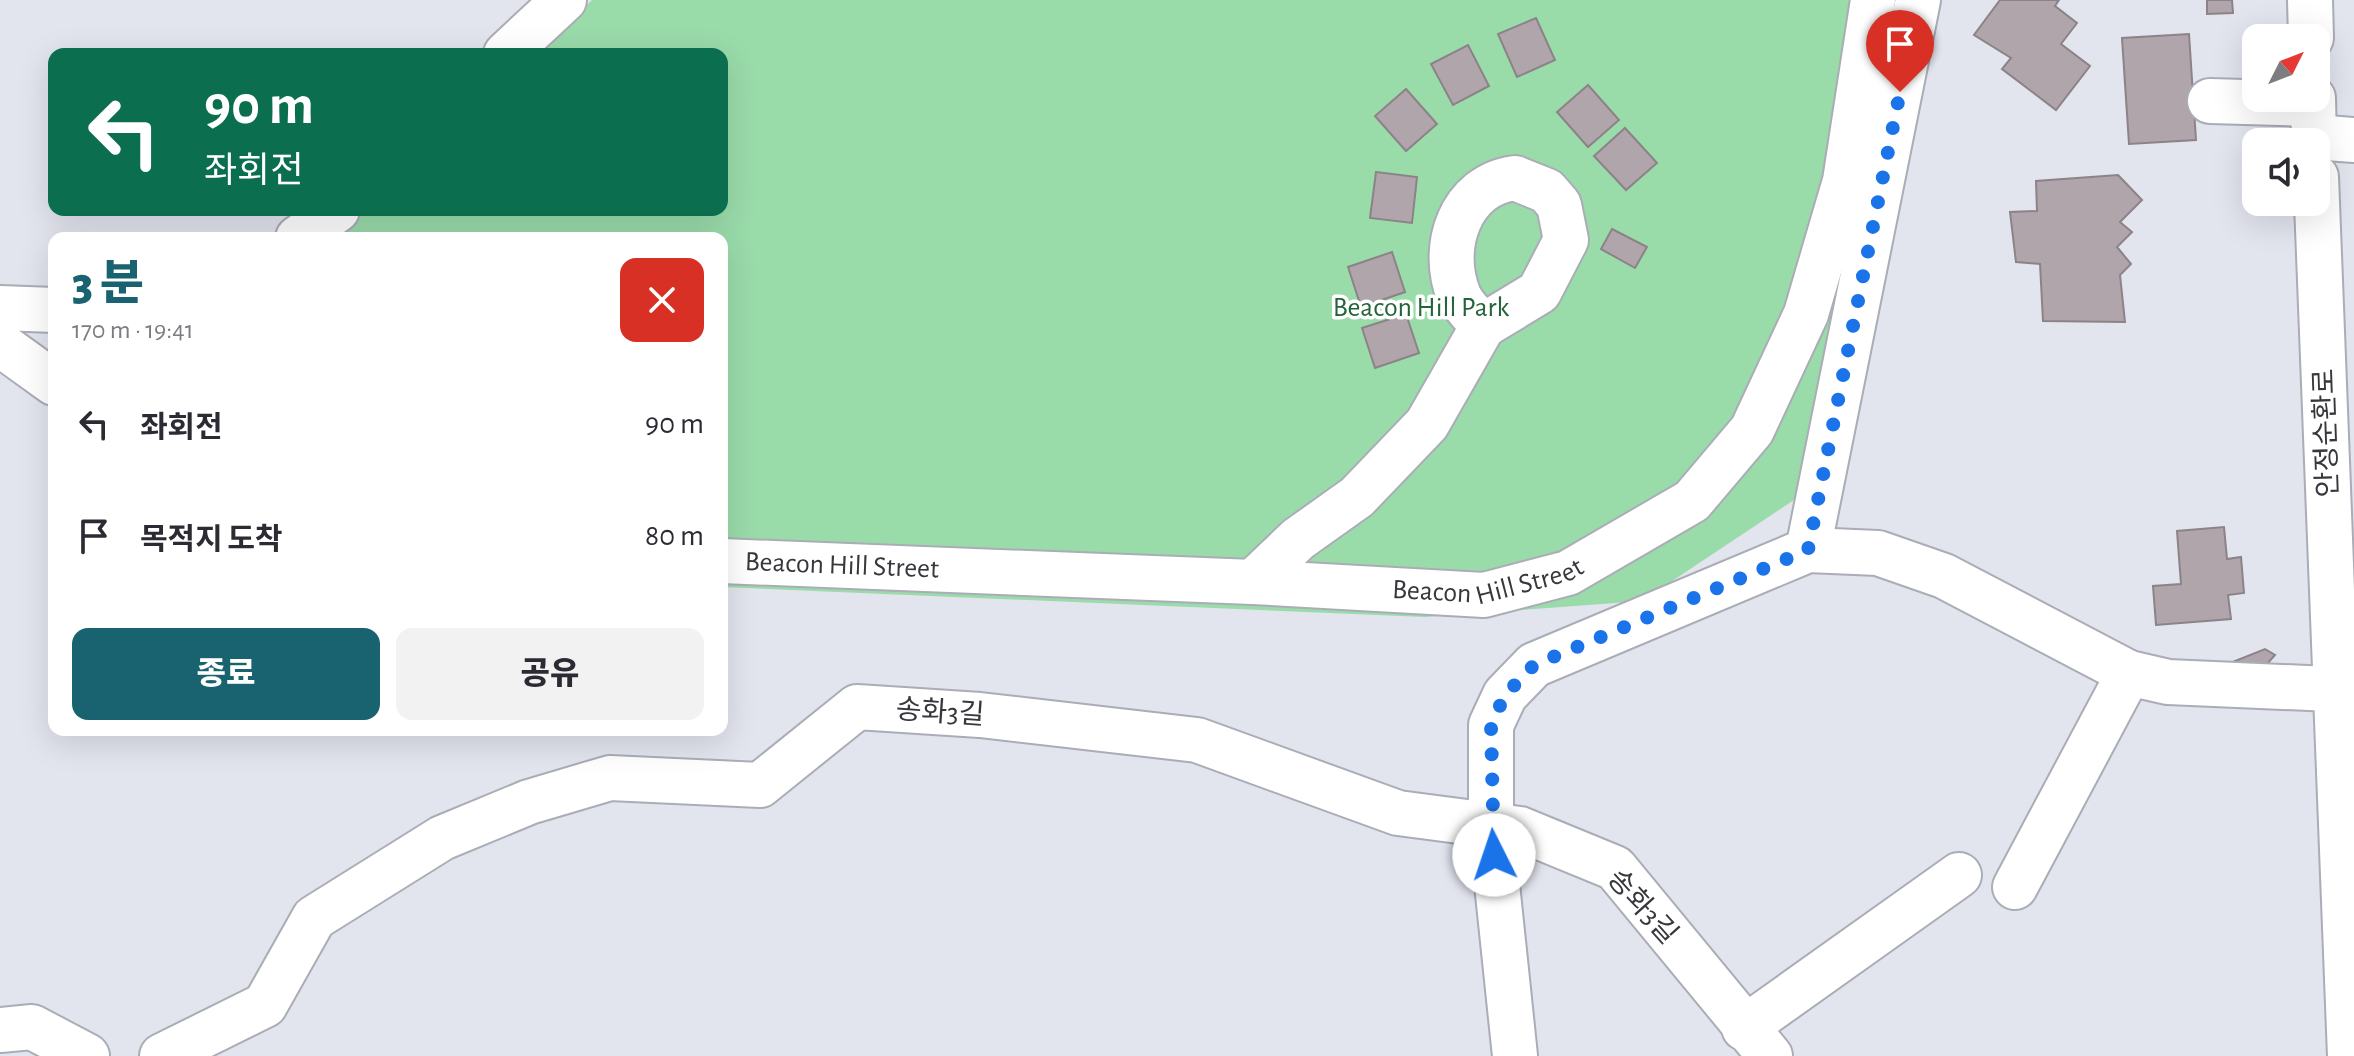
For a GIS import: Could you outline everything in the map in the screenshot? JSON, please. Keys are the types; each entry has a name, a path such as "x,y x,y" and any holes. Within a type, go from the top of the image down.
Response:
{"street":[{"path":"512,48 564,0"},
{"name":"Beacon Hill Street","path":"728,561 1253,582 1484,595 1568,573 1692,501 1752,430 1806,314 1845,181 1873,0"},
{"path":"1808,550 1918,0"},
{"path":"2310,0 2311,24"},
{"path":"2210,101 2304,128"},
{"path":"306,232 329,216"},
{"name":"안정순환로","path":"2326,216 2341,477 2350,1056"},
{"path":"0,308 48,310"},
{"path":"1253,582 1298,539 1357,497 1427,424 1483,326"},
{"path":"0,344 48,379"},
{"path":"1515,1056 1491,827 1491,725 1505,695 1534,665 1808,550 1878,553 1944,576 2129,673 2168,682 2346,689"},
{"path":"2015,887 2129,673"},
{"name":"송화3길","path":"162,1056 265,1005 314,918 442,838 529,802 610,778 760,785 857,707 980,715 1197,740 1398,813 1520,829 1615,868 1757,1042 1959,875"},
{"path":"0,1030 32,1027 87,1056"}],"green space":[{"name":"Beacon Hill Park","path":"592,0 1898,0 1809,490 1642,601 1425,617 728,587 728,232 340,232 360,216 728,216 728,48 542,48"}],"building":[{"path":"2000,0 2059,0 2055,6 2077,23 2061,44 2090,66 2056,110 2002,69 2011,58 1974,35"},
{"path":"2207,0 2232,0 2233,13 2207,14"},
{"path":"1536,18 1555,60 1517,77 1498,34"},
{"path":"2189,34 2196,140 2129,144 2122,38"},
{"path":"1468,45 1489,86 1453,105 1431,64"},
{"path":"1588,85 1619,120 1588,147 1557,112"},
{"path":"1406,89 1437,124 1406,151 1375,116"},
{"path":"1625,128 1657,163 1626,190 1594,156"},
{"path":"1376,172 1417,177 1412,223 1370,218"},
{"path":"2118,175 2142,200 2120,222 2132,232 2117,247 2131,264 2120,275 2125,322 2043,321 2040,264 2016,262 2010,212 2037,211 2036,181"},
{"path":"1612,229 1647,247 1635,268 1601,249"},
{"path":"1392,252 1405,292 1361,307 1348,267"},
{"path":"1406,314 1419,353 1375,368 1362,328"},
{"path":"2224,527 2227,559 2241,557 2244,593 2228,595 2231,619 2156,625 2153,586 2181,584 2177,531"},
{"path":"2265,649 2275,655 2261,671 2230,663"}],"route":[{"path":"1494,855 1491,725 1505,695 1534,665 1808,550 1900,92"}]}
